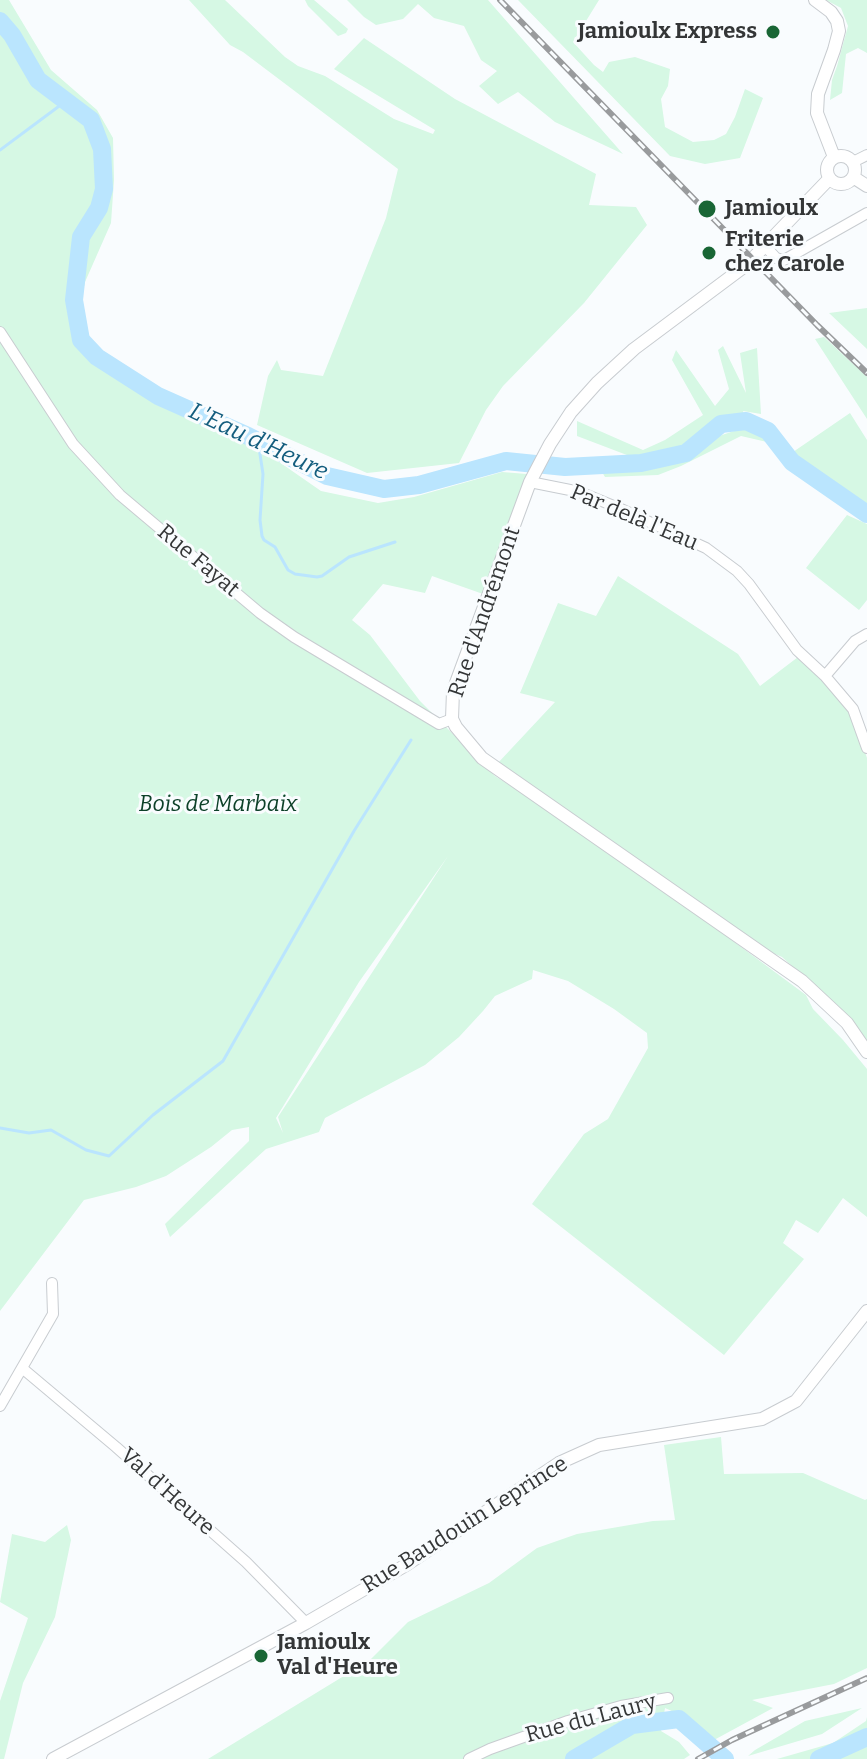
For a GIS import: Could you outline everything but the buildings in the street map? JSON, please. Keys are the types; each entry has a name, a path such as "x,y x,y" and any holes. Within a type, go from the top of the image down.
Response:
{"street":[{"path":"815,0 831,12 839,31 818,94 817,113 834,157"},
{"path":"853,162 867,155"},
{"path":"846,156 853,162 855,170 848,182 841,184 829,179 827,164 834,157 846,156"},
{"path":"853,177 867,186"},
{"name":"Rue d'Andrémont","path":"829,179 753,258 634,349 571,412 531,480 453,691 452,719 482,758 802,981 847,1023 867,1052"},
{"path":"765,246 776,258 784,260 867,213"},
{"name":"Rue Fayat","path":"0,332 73,444 132,505 260,613 294,637 439,724 452,719"},
{"name":"Par delà l'Eau","path":"531,480 580,492 621,509 706,548 737,571 797,650 825,676 853,709 867,748"},
{"path":"825,676 855,641 867,634"},
{"path":"0,1406 53,1314 52,1283"},
{"name":"Rue Baudouin Leprince","path":"53,1759 306,1623 406,1565 559,1463 599,1445 762,1419 796,1401 867,1311"},
{"name":"Val d'Heure","path":"22,1368 246,1562 306,1623"},
{"name":"Rue du Laury","path":"469,1759 568,1721 621,1706 668,1698"}],"green space":[{"name":"Bois de Marbaix","path":"0,0 9,0 51,70 97,110 113,138 111,223 82,295 83,317 90,338 112,375 184,416 297,451 272,457 321,491 378,503 414,497 502,472 527,474 529,478 483,594 432,576 425,593 383,584 352,620 370,635 420,701 495,776 571,824 497,764 555,702 520,693 558,603 596,616 618,576 738,654 760,686 798,657 850,708 867,758 867,1042 828,999 782,957 714,927 806,995 813,1009 867,1069 867,1217 843,1198 818,1233 796,1220 783,1243 804,1259 724,1355 532,1204 584,1134 608,1119 648,1048 647,1033 614,1009 568,981 533,970 532,979 495,996 459,1037 425,1065 325,1118 319,1132 266,1149 170,1237 165,1224 249,1141 249,1127 232,1130 166,1176 84,1200 0,1311","holes":["448,856 278,1117 283,1133 276,1118 359,982"]},
{"path":"189,0 225,0 298,66 325,76 394,119 433,134 435,130 334,69 364,38 455,99 596,174 589,205 636,207 647,225 584,303 503,386 486,410 459,463 367,473 257,425 268,376 277,360 281,370 323,376 386,218 398,169 230,45"},
{"path":"305,0 314,0 348,29 346,33 338,36"},
{"path":"347,0 488,0 623,154 555,122 518,92 498,104 479,86 497,71 481,60 464,26 434,18 418,4 403,19 376,25"},
{"path":"518,0 599,0 573,42 603,72 609,62 635,57 670,69 668,86 661,99 665,127 693,142 714,140 726,134 745,89 763,98 740,158 705,164 670,156"},
{"path":"826,0 867,0 867,53 858,48 846,54 842,93 830,100 832,80 848,26 841,8"},
{"path":"867,308 867,349 829,313"},
{"path":"824,337 867,377 867,419 815,339"},
{"path":"723,346 746,393 740,353 757,348 761,414 743,411 747,423 706,432 680,449 640,460 577,436 577,421 643,450 665,440 703,415 672,360 676,350 715,406 729,389 718,350"},
{"path":"850,413 867,440 867,507 823,479 793,452"},
{"path":"740,429 769,435 767,442 741,436 658,475 605,477 602,472 661,465"},
{"path":"847,515 867,524 867,600 859,610 806,568"},
{"path":"721,1437 724,1474 803,1473 867,1499 867,1668 834,1684 752,1700 773,1708 714,1740 683,1716 665,1708 661,1731 679,1742 690,1755 684,1759 208,1759 370,1660 408,1622 489,1583 537,1548 577,1534 675,1520 664,1445"},
{"path":"67,1525 71,1540 55,1617 23,1683 4,1759 0,1759 0,1701 28,1618 0,1602 12,1534 45,1542"},
{"path":"862,1708 822,1734 748,1756 805,1721"},
{"path":"867,1717 867,1759 777,1759 833,1743 866,1721"}],"waterway":[{"name":"L'Eau d'Heure","path":"0,21 12,35 38,80 91,120 102,149 104,189 99,208 81,237 74,300 81,340 97,357 158,396 327,476 384,489 419,485 506,461 565,467 641,463 686,453 721,424 746,421 768,431 792,462 867,514"},
{"path":"0,150 66,101"},
{"path":"258,441 263,474 262,536 275,547 288,570 295,574 322,576 349,557 395,542"},
{"path":"0,1128 29,1133 51,1130 86,1150 109,1156 153,1115 223,1061 354,831 411,740"},
{"name":"L'Eau d'Heure","path":"574,1759 632,1725 679,1719 725,1759"},
{"name":"L'Eau d'Heure","path":"819,1759 867,1737"}],"railway":[{"path":"500,0 867,373"},
{"path":"698,1759 732,1740 867,1678"}],"place":[{"name":"Jamioulx Express","path":"773,32"},
{"name":"Jamioulx","path":"707,209"},
{"name":"Friterie chez Carole","path":"709,253"},
{"name":"Jamioulx Val d'Heure","path":"261,1656"}]}
